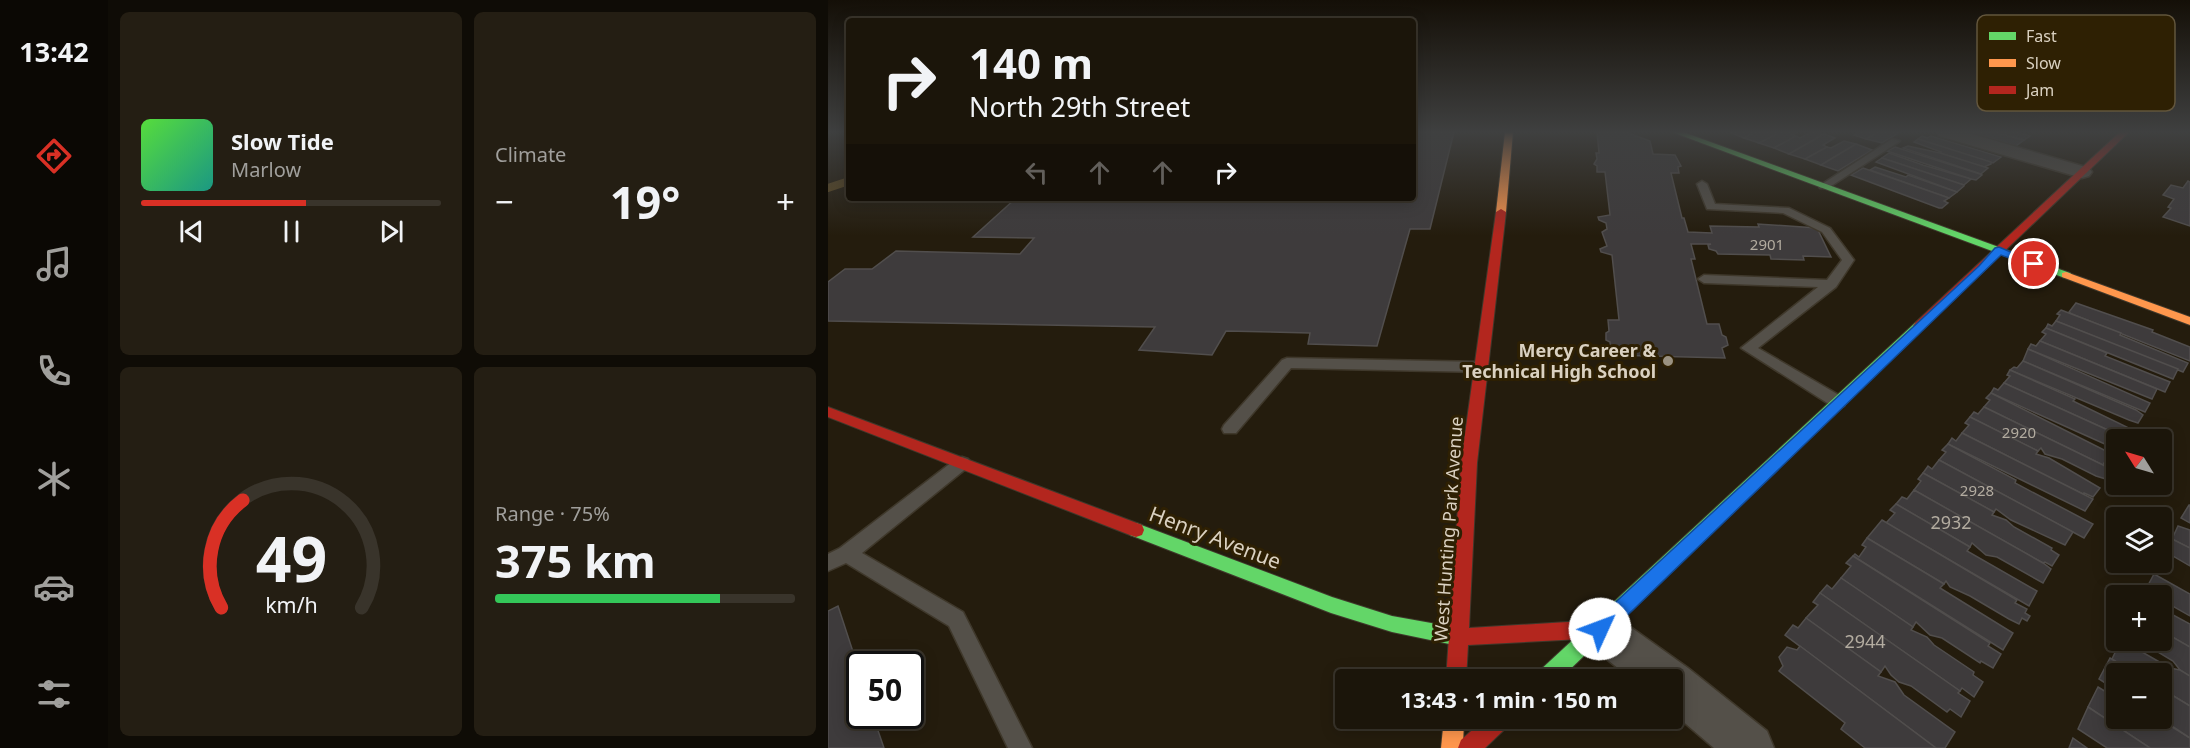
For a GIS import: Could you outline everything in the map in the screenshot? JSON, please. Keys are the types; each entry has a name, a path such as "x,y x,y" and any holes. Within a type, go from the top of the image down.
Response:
{"main road":[{"name":"West Hunting Park Avenue","path":"1457,669 1469,463 1505,167"},
{"path":"1772,167 2190,321"},
{"path":"1556,669 2087,167"},
{"name":"Henry Avenue","path":"828,412 1331,605 1392,624 1458,638 1600,629"},
{"path":"1452,748 1453,729"},
{"path":"1469,748 1490,729"}],"street":[{"path":"2065,167 2082,172"},
{"path":"1600,629 1653,669"},
{"path":"1683,692 1750,748"}],"lane":[{"path":"1824,186 1854,167"},
{"path":"1702,184 1711,207 1785,210 1826,230 1848,260 1831,284 1748,348 1838,402"},
{"path":"1704,279 1831,284"},
{"path":"1230,429 1287,363 1482,367"},
{"path":"828,563 847,554 962,463"},
{"path":"847,554 956,619 1020,748"}],"building":[{"path":"1416,167 1445,167 1430,229 1410,229 1377,346 1308,344 1310,333 1226,331 1212,355 1139,350 1155,327 828,321 828,282 845,269 872,269 896,251 1020,254 1034,238 973,237 1013,201 1416,201"},
{"path":"1597,167 1678,167 1679,173 1671,173 1682,218 1684,218 1688,232 1712,233 1710,226 1759,227 1758,224 1817,228 1831,257 1803,256 1804,260 1771,259 1770,255 1718,254 1709,249 1708,245 1711,244 1691,244 1695,259 1691,259 1707,324 1719,324 1722,335 1726,337 1728,345 1722,348 1725,358 1611,355 1610,342 1606,340 1606,333 1609,331 1608,320 1619,320 1612,255 1601,252 1600,249 1607,246 1602,232 1607,229 1606,223 1598,217 1610,215 1605,172 1597,172"},
{"path":"1826,167 1845,167 1838,171"},
{"path":"1875,167 1906,177 1908,175 1957,192 1949,198 1870,170"},
{"path":"1889,167 1909,167 1964,185 1957,192"},
{"path":"1909,167 1930,167 1971,179 1964,185"},
{"path":"1935,167 1957,167 1982,175 1976,180"},
{"path":"1960,167 1988,168 1981,174"},
{"path":"1863,168 1949,198 1944,201 1948,203 1939,208 1851,175"},
{"path":"2188,181 2190,182 2190,226 2163,217 2171,208 2168,207 2174,199 2163,195 2171,185 2183,188"},
{"path":"2076,303 2153,330 2152,332 2190,347 2190,361 2072,314 2069,312"},
{"path":"2061,310 2121,333 2120,335 2188,363 2183,372 2056,321 2060,315 2057,314"},
{"path":"2056,321 2178,369 2173,379 2046,328 2048,324 2052,326"},
{"path":"2046,328 2107,353 2105,356 2170,382 2165,392 2040,341 2046,334 2042,332"},
{"path":"2040,341 2157,389 2152,399 2028,349 2031,344 2036,346"},
{"path":"2028,349 2150,403 2145,412 2023,361"},
{"path":"2023,361 2143,415 2138,423 2129,420 2010,370 2017,368"},
{"path":"2010,370 2075,399 2073,401 2131,429 2106,429 2004,383 2010,376 2007,375"},
{"path":"2004,383 2106,429 2106,445 1991,393 1994,388 1998,390"},
{"path":"1991,393 2106,451 2106,464 2103,465 1984,407 1990,400 1986,398"},
{"path":"1984,407 2103,465 2106,467 2106,479 2062,459 2045,454 2041,448 2038,451 1970,417 1974,412 1978,414"},
{"path":"1970,417 2038,451 2036,454 2049,458 2100,488 2093,497 2083,494 1962,433 1969,425 1965,423"},
{"path":"1962,433 2093,499 2085,511 1948,444 1952,438 1956,441"},
{"path":"1948,444 2093,524 2084,538 1939,460 1946,452 1942,450"},
{"path":"1939,460 2073,532 2065,545 2011,520 1996,509 1994,512 1923,473 1928,466 1932,469"},
{"path":"1923,473 1994,512 1992,515 2006,520 2014,527 2052,548 2051,550 2059,555 2052,566 1914,490 1921,481 1918,479"},
{"path":"1914,490 2043,563 2051,569 2043,583 1997,557 1986,555 1972,543 1970,547 1896,504 1902,497 1907,499"},
{"path":"1896,504 1970,547 1967,551 2037,591 2029,606 1886,523 1895,513 1890,510"},
{"path":"2190,505 2190,523 2181,518"},
{"path":"1882,520 2017,600 2015,603 2027,609 2025,613 2030,616 2027,621 2022,618 2019,624 2009,619 1950,587 1946,581 1944,584 1867,538"},
{"path":"2178,526 2190,530 2190,548 2172,539"},
{"path":"1867,538 1944,584 1940,588 2013,633 2003,650 1853,556 1855,554 1859,557 1866,547 1862,545"},
{"path":"2172,539 2190,548 2190,566 2172,556"},
{"path":"1853,556 1990,643 1988,646 2001,654 1993,668 1981,661 1980,663 1942,638 1930,635 1916,622 1913,627 1841,578 1851,566 1846,563"},
{"path":"2154,574 2190,594 2190,616 2172,606 2172,585 2148,585"},
{"path":"1841,578 1913,627 1911,630 1927,637 1934,645 1974,672 1973,675 1983,682 1974,697 1962,688 1960,691 1820,593 1827,585 1832,589"},
{"path":"1820,593 1960,691 1958,693 1970,701 1961,717 1950,709 1947,712 1911,686 1899,682 1885,666 1881,672 1806,618 1818,605 1813,602"},
{"path":"838,606 853,651 846,651 846,729 877,729 884,748 828,748 828,611"},
{"path":"2172,614 2190,624 2190,647 2172,637"},
{"path":"1806,618 1881,672 1878,676 1895,682 1904,695 1955,732 1945,748 1936,748 1785,635 1793,625 1798,628"},
{"path":"2172,637 2190,647 2190,676 2180,670 2173,661 2156,651 2172,651"},
{"path":"1800,646 1936,748 1865,748 1841,729 1845,723 1779,671 1783,666 1779,657 1787,647 1797,650"},
{"path":"2116,651 2140,651 2161,663 2118,663 2112,659"},
{"path":"2110,658 2118,663 2107,663"},
{"path":"2106,666 2106,684 2099,679"},
{"path":"2172,668 2190,676 2190,706 2172,695"},
{"path":"2098,687 2106,692 2106,719 2088,707"},
{"path":"2172,695 2190,706 2190,738 2172,726"},
{"path":"2088,707 2106,719 2106,729 2121,729 2150,748 2107,748 2078,729"},
{"path":"2172,727 2190,738 2190,748 2150,748 2121,729 2172,729"},
{"path":"2073,738 2087,748 2069,748"}],"waterway":[{"path":"828,188 846,182"}],"traffic: fast":[{"path":"1771,167 2066,275"},
{"path":"1556,669 1919,326"},
{"path":"1136,530 1331,605 1392,624 1459,637"}],"traffic: slow":[{"path":"1501,212 1506,167"},
{"path":"2066,275 2190,321"},
{"path":"1452,748 1453,729"}],"traffic: jam":[{"path":"1919,326 2088,167"},
{"path":"1457,669 1469,463 1501,212"},
{"path":"828,412 1136,530"},
{"path":"1459,637 1600,629"},
{"path":"1469,748 1490,729"}],"place":[{"name":"Mercy Career & Technical High School","path":"1668,361"}],"route":[{"path":"1600,629 1838,402 1983,268 1999,250 2034,264"}]}
